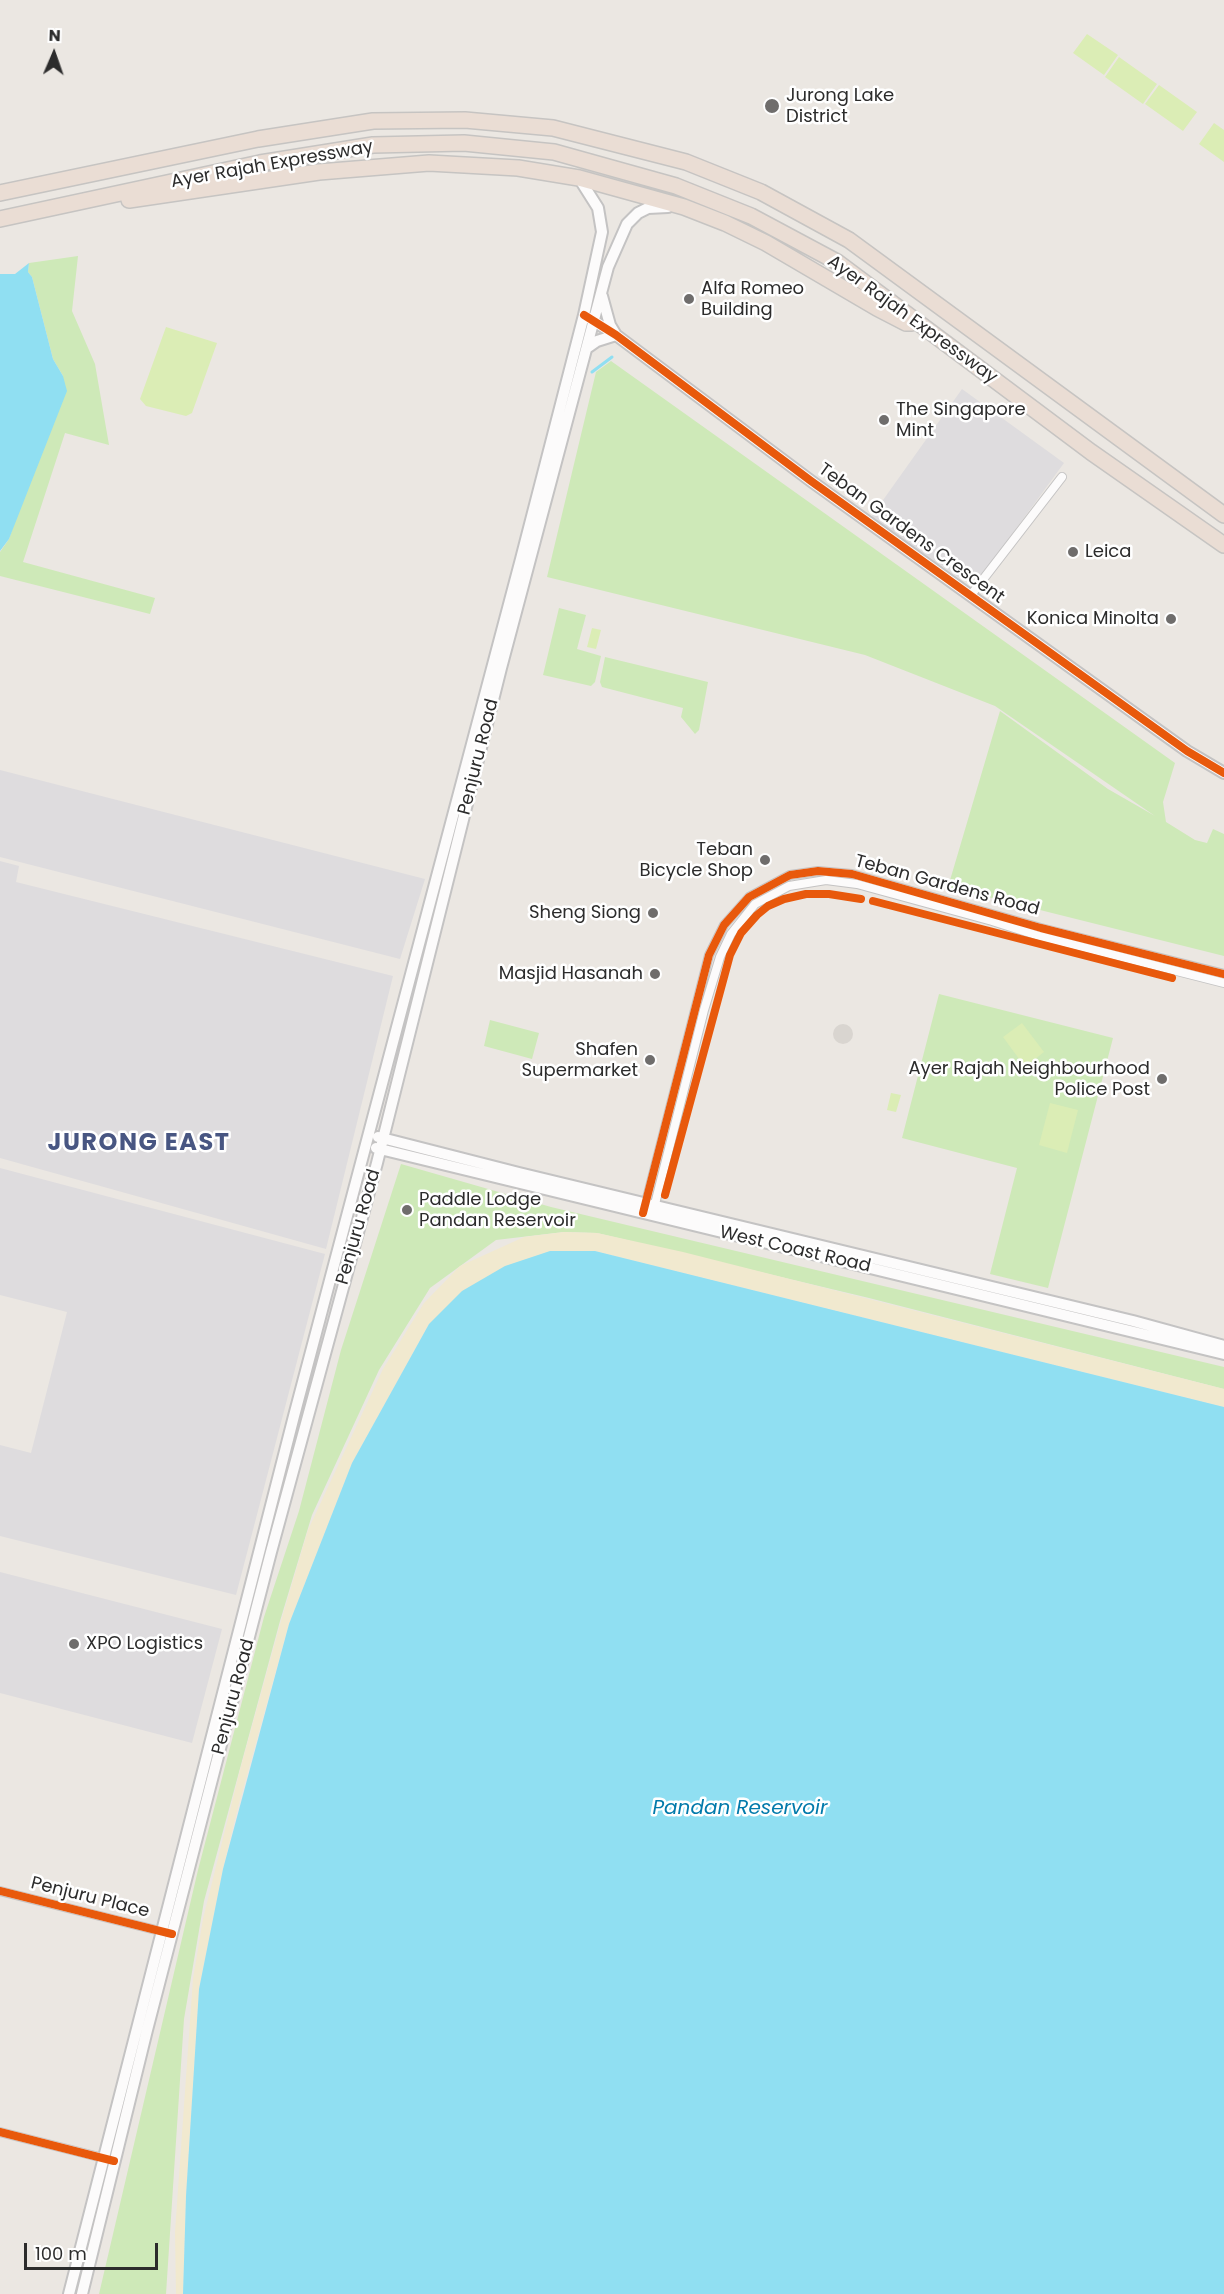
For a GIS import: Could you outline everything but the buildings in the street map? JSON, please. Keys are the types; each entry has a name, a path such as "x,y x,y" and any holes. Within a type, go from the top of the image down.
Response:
{"highway":[{"name":"Ayer Rajah Expressway","path":"0,193 258,139 373,121 465,120 553,128 686,162 761,192 849,240 1224,515"},
{"name":"Ayer Rajah Expressway","path":"0,219 260,163 373,145 464,143 554,152 676,186 751,216 837,262 1091,452 1224,545"},
{"path":"48,210 169,196 320,172 429,163 518,168 579,178 684,207 725,223 766,243 906,323 918,323"},
{"path":"1177,512 1224,554"}],"main road":[{"name":"Penjuru Road","path":"82,2294 114,2161 271,1552 382,1143 584,315 602,232 598,208 579,178"},
{"name":"Penjuru Road","path":"69,2294 160,1931 294,1416 489,697 602,296 608,267 619,238 627,224 638,213 648,208 684,207"},
{"path":"587,348 597,341 616,335 610,325 602,296"},
{"name":"Teban Gardens Crescent","path":"584,315 616,335 811,481 1187,751 1224,773"},
{"name":"West Coast Road","path":"368,1140 1224,1354"},
{"name":"West Coast Road","path":"649,1209 1123,1318 1224,1346"}],"street":[{"name":"Teban Gardens Crescent","path":"971,595 1062,477"},
{"name":"Teban Gardens Road","path":"649,1209 709,955 724,925 749,897 790,875 818,872 852,874 1040,932 1224,983"},
{"name":"Teban Gardens Road","path":"1040,932 1224,974"},
{"name":"Penjuru Place","path":"0,1891 172,1934"},
{"path":"0,2133 114,2161"}],"shaded area":[{"path":"962,389 1064,463 983,574 962,580 871,517"},
{"path":"0,770 425,879 400,959 0,857"},
{"path":"0,861 19,866 16,882 393,976 326,1249 0,1158"},
{"path":"843,1024 850,1027 853,1034 850,1041 843,1044 836,1041 833,1034 836,1027"},
{"path":"0,1168 325,1254 236,1595 0,1536 0,1445 31,1453 67,1312 0,1295"},
{"path":"0,1572 222,1629 192,1743 0,1693"}],"green space":[{"path":"1087,34 1118,55 1104,75 1073,53"},
{"path":"1119,57 1157,84 1143,104 1105,77"},
{"path":"1159,85 1197,112 1183,131 1145,104"},
{"path":"1214,123 1224,130 1224,162 1199,144"},
{"path":"78,256 72,311 95,364 109,445 65,433 23,562 155,598 150,614 0,576 0,552 9,539 63,376 53,359 32,277 28,272 29,263"},
{"path":"166,327 217,343 192,413 186,416 146,406 140,399"},
{"path":"611,361 1175,763 1163,802 1166,822 1195,840 1207,843 1213,829 1224,834 1224,956 948,887 1000,711 1108,789 1155,816 995,706 865,655 547,577 596,372"},
{"path":"559,608 586,615 577,649 601,656 595,682 591,686 543,675"},
{"path":"592,628 601,630 596,649 587,647"},
{"path":"605,657 708,682 699,730 695,734 681,717 683,708 602,687 600,682"},
{"path":"939,994 1113,1038 1048,1288 990,1274 1017,1168 902,1138"},
{"path":"490,1020 539,1033 532,1059 484,1046"},
{"path":"1022,1023 1044,1052 1025,1067 1003,1037"},
{"path":"891,1093 901,1095 896,1112 887,1110"},
{"path":"1050,1103 1078,1110 1067,1153 1039,1145"},
{"path":"401,1164 551,1207 1224,1367 1224,1389 869,1298 597,1233 564,1232 496,1240 430,1288 379,1370 312,1515 280,1621 204,1901 184,2019 166,2294 99,2294 198,1870 264,1617 299,1511 341,1350"}],"sand":[{"path":"564,1232 597,1233 683,1252 1224,1389 1224,1407 595,1251 429,1324 352,1463 289,1624 237,1811 199,1989 186,2196 183,2294 176,2294 175,2232 193,1979 203,1919 240,1770 308,1530 383,1369 424,1303 460,1266 524,1237"}],"water":[{"path":"29,263 28,272 32,277 53,359 63,376 67,391 9,539 0,551 0,274 15,274"},
{"name":"Pandan Reservoir","path":"550,1251 595,1251 1224,1407 1224,2294 183,2294 186,2196 199,1989 223,1869 289,1624 352,1463 429,1324 462,1291 505,1266"}],"waterway":[{"path":"592,372 612,357"}],"cycle path":[{"path":"584,315 616,335 811,481 1187,751 1224,773"},
{"path":"643,1213 709,955 724,925 749,897 790,875 818,871 852,874 1041,928 1224,974"},
{"path":"665,1195 730,955 741,933 768,906 784,899 806,894 829,894 861,899"},
{"path":"873,901 1172,978"},
{"path":"0,1891 172,1934"},
{"path":"0,2132 114,2161"}],"place":[{"name":"Jurong Lake District","path":"772,106"},
{"name":"Alfa Romeo Building","path":"689,299"},
{"name":"The Singapore Mint","path":"884,420"},
{"name":"Leica","path":"1073,552"},
{"name":"Konica Minolta","path":"1171,619"},
{"name":"Teban Bicycle Shop","path":"765,860"},
{"name":"Sheng Siong","path":"653,913"},
{"name":"Masjid Hasanah","path":"655,974"},
{"name":"Shafen Supermarket","path":"650,1060"},
{"name":"Ayer Rajah Neighbourhood Police Post","path":"1162,1079"},
{"name":"Paddle Lodge Pandan Reservoir","path":"407,1210"},
{"name":"XPO Logistics","path":"74,1644"}],"district":[{"name":"JURONG EAST","path":"139,1144"}]}
